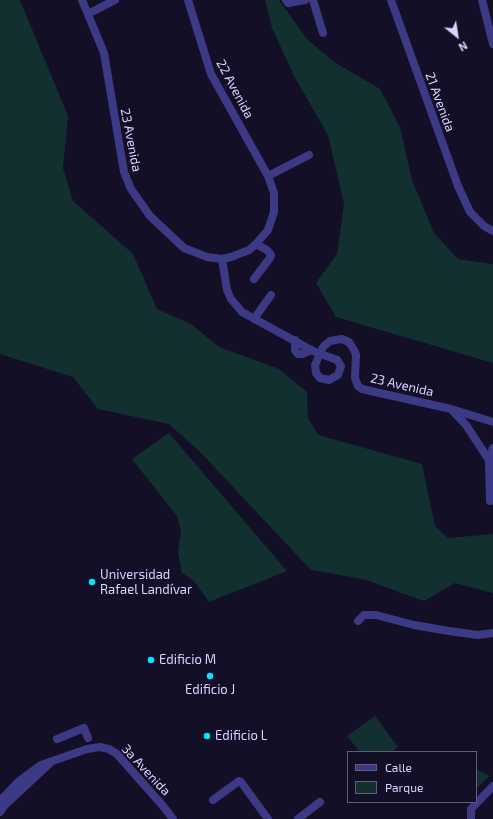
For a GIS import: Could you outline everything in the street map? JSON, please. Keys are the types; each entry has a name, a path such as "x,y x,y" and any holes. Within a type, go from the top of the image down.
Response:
{"street":[{"name":"23 Avenida","path":"82,0 104,53 121,160 129,185 150,216 176,242 184,248 202,256 222,259 225,283 232,299 242,312 312,350 337,360 341,366 338,375 329,380 320,378 315,367 323,347 330,340 342,339 349,342 354,350 356,355 355,378 358,386 362,389 451,409 493,422"},
{"path":"88,14 115,0"},
{"name":"22 Avenida","path":"188,0 211,74 272,184 275,203 274,212 268,230 256,244"},
{"path":"286,0 288,3 305,0"},
{"path":"313,0 323,33"},
{"name":"21 Avenida","path":"390,0 458,186 470,212 484,226 493,231"},
{"path":"482,0 493,44"},
{"path":"268,176 309,155"},
{"path":"222,259 240,254 256,244 267,250 271,255 270,258 254,279"},
{"path":"254,319 271,295"},
{"path":"451,409 468,429 489,460"},
{"path":"490,501 489,460 493,448"},
{"path":"358,621 364,614 376,615 414,625 449,631 478,635 493,633"},
{"path":"57,739 84,728 88,738"},
{"name":"3a Avenida","path":"1,803 18,782 42,767 87,749 100,747 109,749 126,763 173,819"},
{"path":"213,800 238,781 241,782 268,819"},
{"path":"477,803 493,786"},
{"path":"298,819 320,802"},
{"path":"470,817 471,809 477,803"}],"green space":[{"path":"0,0 20,0 68,116 63,168 73,201 133,254 157,309 191,324 219,347 279,369 307,392 308,418 318,435 422,464 435,526 448,538 493,534 493,593 455,583 424,601 363,579 311,570 200,452 169,424 98,409 73,377 0,354"},
{"path":"265,0 279,0 307,39 334,62 380,89 400,127 412,180 434,233 458,259 493,264 493,363 336,317 316,283 337,254 344,204 328,135 295,78 272,28"},
{"path":"169,433 287,571 209,602 194,581 182,573 178,552 181,531 177,516 132,459"},
{"path":"375,716 398,747 393,751 359,751 347,736"},
{"path":"477,770 490,776 477,788"}],"place":[{"name":"Universidad Rafael Landívar","path":"92,582"},
{"name":"Edificio M","path":"151,660"},
{"name":"Edificio J","path":"210,676"},
{"name":"Edificio L","path":"207,736"}]}
